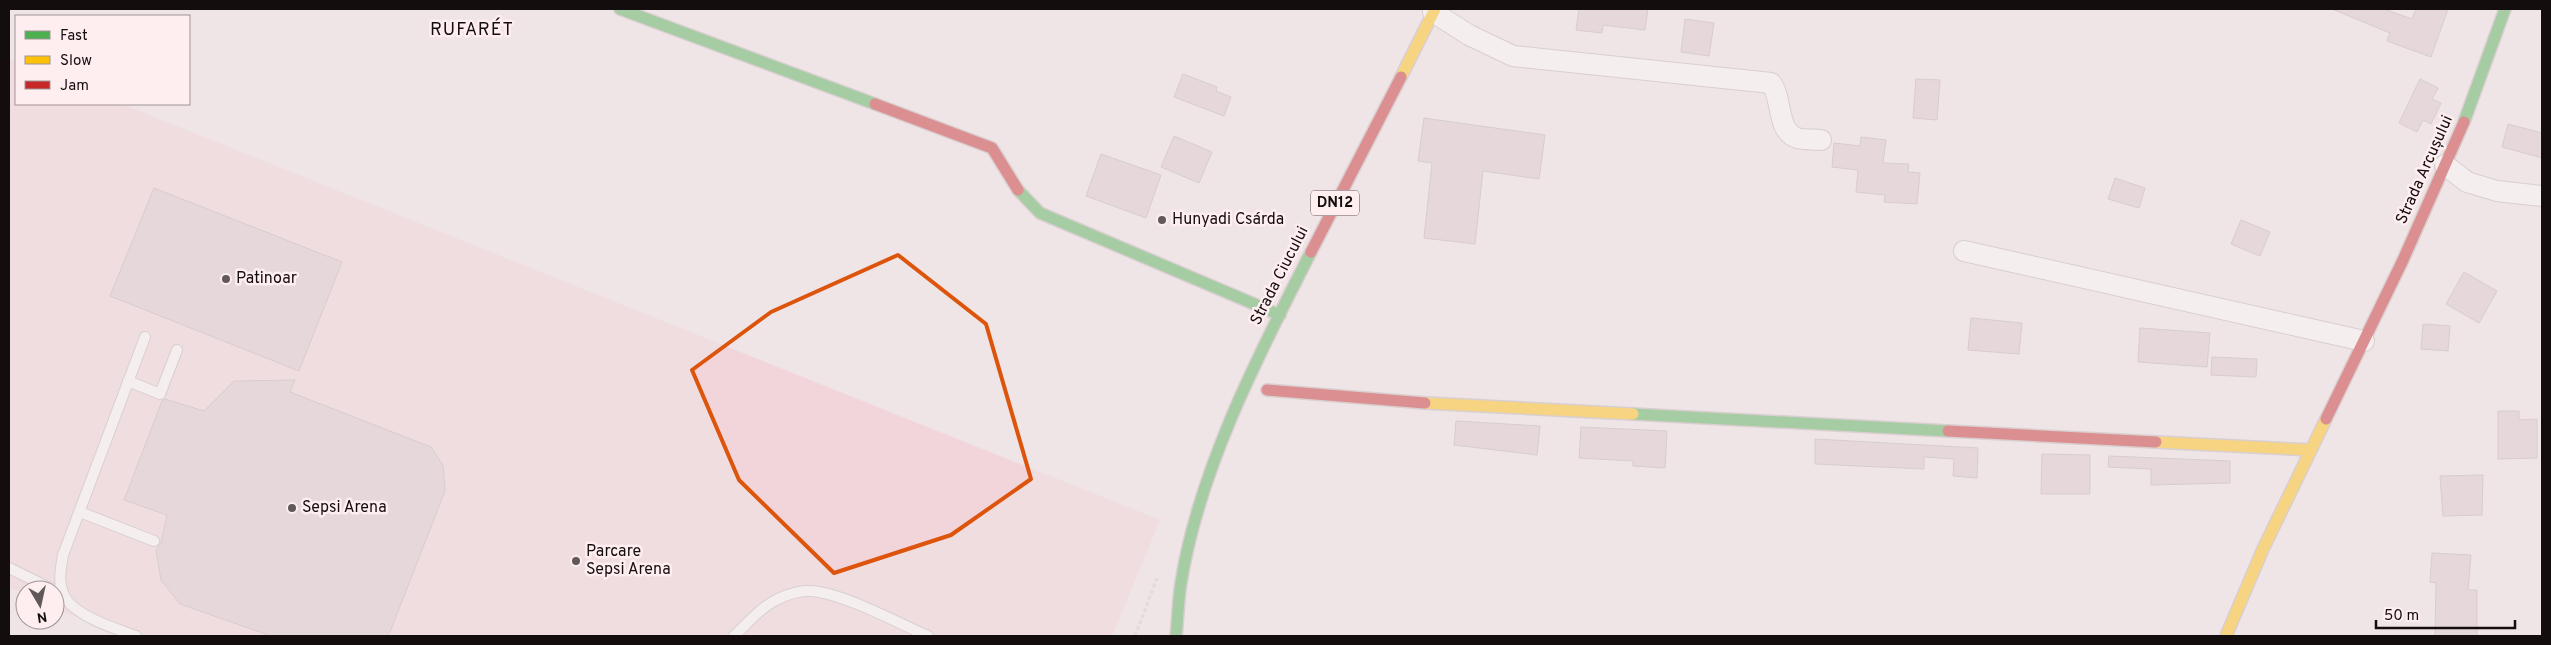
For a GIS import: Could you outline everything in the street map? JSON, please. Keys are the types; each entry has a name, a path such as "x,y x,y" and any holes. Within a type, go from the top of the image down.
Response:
{"street":[{"path":"620,9 992,148 1021,194 1040,213 1280,315"},
{"name":"Strada Arcușului","path":"2226,636 2274,525 2364,341 2474,100 2505,9"},
{"path":"1434,10 1477,39 1513,56 1771,83 1777,91 1784,126 1789,134 1798,138 1821,140"},
{"name":"Strada Ciucului","path":"1182,577 1208,481 1240,399 1280,315 1434,10"},
{"path":"2445,165 2467,182 2479,186 2497,191 2542,196"},
{"path":"1964,251 2364,341"},
{"path":"1266,390 1409,402 2311,450"},
{"name":"DN12","path":"1167,613 1182,577"},
{"name":"DN12","path":"1176,636 1182,577"}],"lane":[{"path":"59,580 63,554 145,337"},
{"path":"128,381 160,394 177,350"},
{"path":"80,512 154,541"},
{"path":"9,568 33,580"},
{"path":"734,636 762,609 777,599 799,592 817,591 838,597 928,636"},
{"path":"65,599 78,610 99,622 136,636"}],"highlighted area":[{"path":"898,255 986,324 1031,479 951,535 834,573 739,480 692,370 771,312"}],"shaded area":[{"path":"9,59 15,62 15,105 123,105 1160,520 1112,636 120,636 65,612 65,580 15,580 15,590 9,587"}],"building":[{"path":"1579,9 1648,9 1645,30 1603,25 1602,33 1576,30"},
{"path":"2332,9 2384,9 2412,19 2416,9 2448,9 2431,57 2387,41 2390,33"},
{"path":"1685,19 1714,23 1709,56 1681,52"},
{"path":"1183,74 1217,87 1216,91 1231,97 1224,116 1174,97"},
{"path":"1916,79 1940,80 1937,120 1913,118"},
{"path":"2420,79 2438,88 2432,99 2441,103 2431,124 2423,120 2417,132 2399,123"},
{"path":"1424,118 1545,135 1539,179 1483,171 1475,244 1424,238 1432,163 1418,161"},
{"path":"2508,124 2542,133 2542,158 2502,147"},
{"path":"1174,136 1212,152 1199,183 1161,167"},
{"path":"1861,137 1886,140 1883,163 1909,164 1908,172 1920,173 1917,204 1884,202 1885,195 1856,192 1858,170 1832,167 1834,143 1860,146"},
{"path":"1101,154 1161,175 1146,218 1086,196"},
{"path":"2115,178 2145,188 2139,208 2108,199"},
{"name":"Patinoar","path":"154,188 342,262 299,371 110,296"},
{"path":"2241,220 2270,232 2260,256 2231,244"},
{"path":"2464,272 2497,291 2479,323 2446,304"},
{"path":"1971,318 2022,323 2019,354 1968,350"},
{"path":"2423,324 2450,326 2448,351 2421,349"},
{"path":"2140,328 2210,333 2207,367 2138,362"},
{"path":"2212,357 2257,359 2256,377 2211,375"},
{"name":"Sepsi Arena","path":"295,380 290,392 431,447 443,465 445,491 390,632 386,636 271,636 180,604 161,580 156,550 161,543 167,515 124,500 162,401 165,399 204,411 234,381"},
{"path":"2498,411 2519,411 2519,420 2537,419 2537,458 2498,459"},
{"path":"1456,421 1540,426 1537,455 1454,445"},
{"path":"1581,427 1667,431 1665,468 1633,466 1633,461 1579,458"},
{"path":"1815,439 1978,448 1977,478 1953,476 1954,459 1924,457 1924,469 1815,464"},
{"path":"2042,454 2090,455 2090,494 2041,494"},
{"path":"2109,456 2230,461 2230,483 2151,485 2151,469 2108,467"},
{"path":"2483,475 2482,515 2443,516 2440,476"},
{"path":"2432,553 2471,555 2468,590 2477,590 2477,636 2435,636 2436,583 2430,582"}],"traffic: fast":[{"path":"620,9 875,104"},
{"path":"2464,122 2505,9"},
{"path":"1018,190 1040,213 1280,315"},
{"path":"1176,636 1180,590 1190,540 1216,455 1252,371 1311,252"},
{"path":"1633,414 1948,431"}],"traffic: slow":[{"path":"1401,77 1435,9"},
{"path":"1425,403 1633,414"},
{"path":"2226,636 2263,549 2326,419"},
{"path":"2156,442 2311,450"}],"traffic: jam":[{"path":"1311,252 1401,77"},
{"path":"875,104 992,148 1018,190"},
{"path":"2326,419 2403,260 2464,122"},
{"path":"1267,390 1425,403"},
{"path":"1948,431 2156,442"}],"place":[{"name":"Hunyadi Csárda","path":"1162,220"},
{"name":"Patinoar","path":"226,279"},
{"name":"Sepsi Arena","path":"292,508"},
{"name":"Parcare Sepsi Arena","path":"576,561"}],"district":[{"name":"RUFARÉT","path":"472,30"}]}
